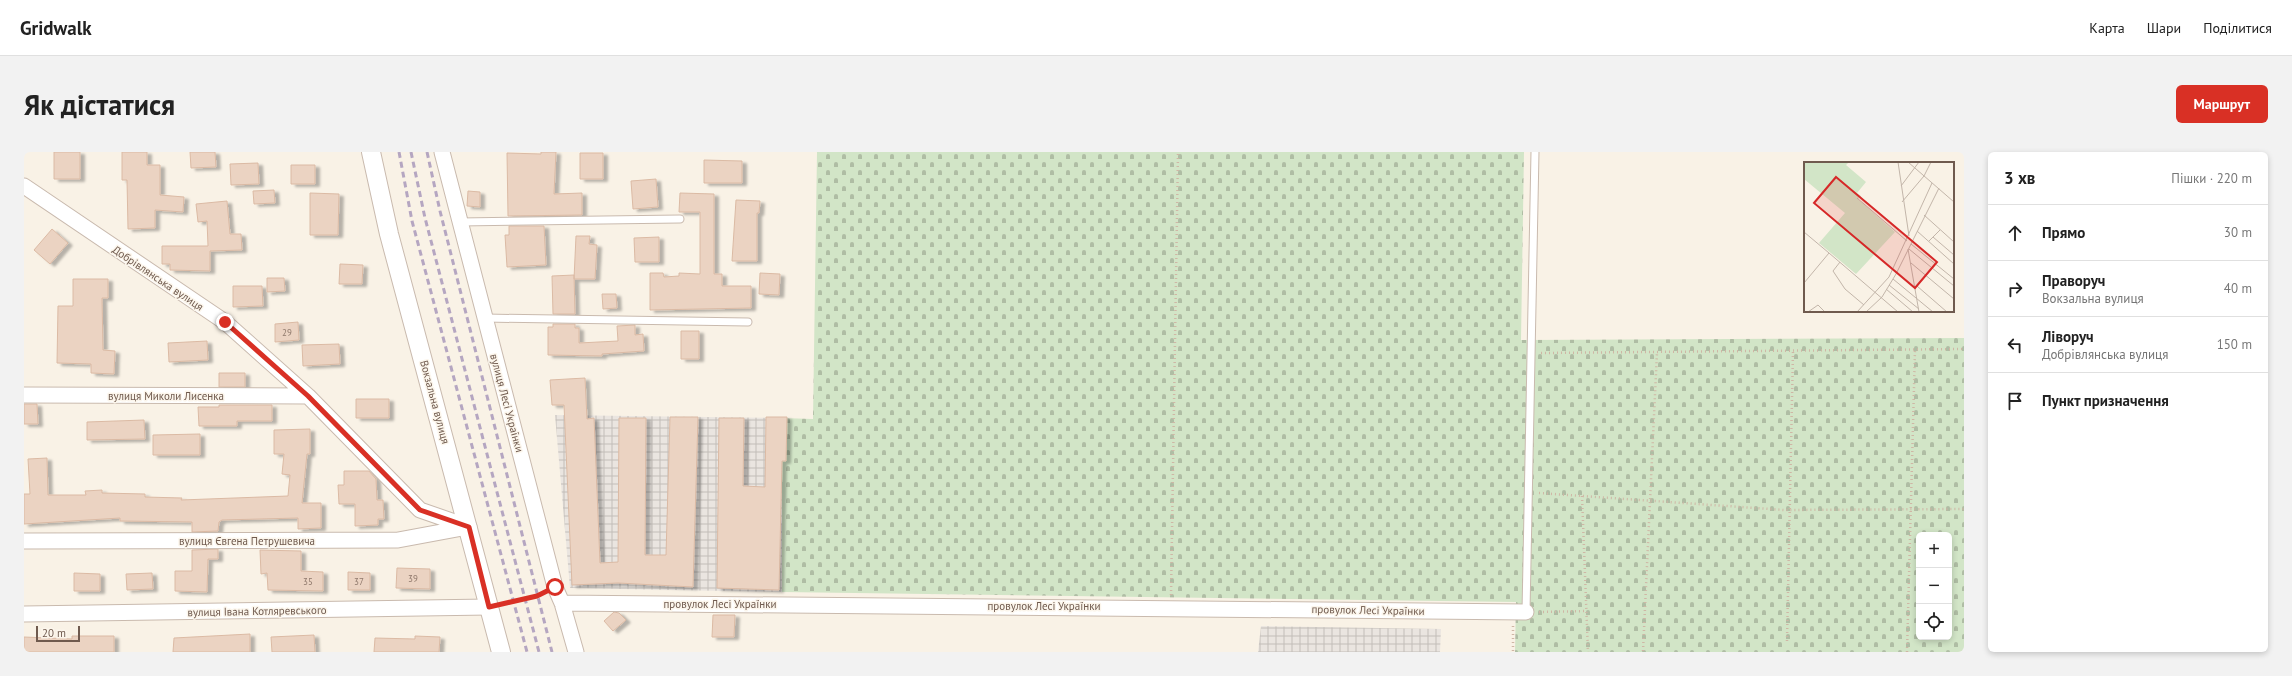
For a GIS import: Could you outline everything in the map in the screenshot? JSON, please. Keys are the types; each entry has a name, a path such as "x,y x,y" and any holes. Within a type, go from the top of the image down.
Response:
{"street":[{"name":"Вокзальна вулиця","path":"371,152 389,234 469,527 501,652"},
{"name":"вулиця Лесі Українки","path":"442,152 555,587 562,603 576,652"},
{"name":"Добрівлянська вулиця","path":"26,189 225,322 308,396 420,510 469,527"},
{"name":"вулиця Миколи Лисенка","path":"24,395 308,396"},
{"name":"вулиця Євгена Петрушевича","path":"24,541 398,540 469,527"},
{"name":"провулок Лесі Українки","path":"562,603 1171,607 1526,612"},
{"name":"вулиця Івана Котляревського","path":"24,614 489,607"}],"lane":[{"path":"1526,612 1535,152"},
{"path":"460,222 680,219"},
{"path":"485,318 748,322"}],"path":[{"path":"1171,607 1178,152"},
{"path":"1532,353 1964,349"},
{"path":"1907,652 1915,350"},
{"path":"1787,641 1793,351"},
{"path":"1643,651 1657,352"},
{"path":"1529,492 1790,509 1964,509"},
{"path":"1582,496 1588,652"},
{"path":"489,607 537,596 555,587"},
{"path":"1526,612 1586,611"},
{"path":"1511,612 1513,652"}],"shaded area":[{"path":"555,415 782,418 782,592 570,588"},
{"path":"1261,626 1441,629 1440,652 1258,652"}],"green space":[{"path":"817,152 1524,152 1521,340 1964,338 1964,652 1515,652 1516,602 782,592 782,418 813,419"}],"building":[{"path":"54,152 80,152 80,179 54,179"},
{"path":"122,152 147,152 147,165 160,165 160,195 184,197 183,212 155,210 155,228 128,229 127,180 122,180"},
{"path":"190,152 215,152 216,167 191,168"},
{"path":"541,152 556,152 554,194 582,193 582,215 508,216 507,153 541,154"},
{"path":"580,153 603,153 603,179 580,179"},
{"path":"704,160 742,161 742,183 704,183"},
{"path":"258,163 259,184 231,185 230,164"},
{"path":"291,165 315,165 315,184 291,184"},
{"path":"656,179 658,207 633,209 631,181"},
{"path":"274,190 275,203 254,204 253,191"},
{"path":"468,191 480,192 480,207 467,206"},
{"path":"310,193 339,194 338,235 310,235"},
{"path":"680,193 714,194 714,274 722,274 722,286 751,286 751,308 650,310 650,273 663,273 664,277 679,276 679,273 700,274 700,212 679,212"},
{"path":"736,200 760,201 759,213 757,213 757,261 732,261"},
{"path":"227,201 230,234 241,234 242,250 210,251 210,271 170,270 170,264 162,264 162,246 208,246 207,221 198,222 196,204"},
{"path":"509,226 544,226 546,265 507,267 505,235 509,235"},
{"path":"52,229 68,243 50,264 34,250"},
{"path":"576,236 590,236 589,244 597,245 595,279 574,279"},
{"path":"659,237 659,262 635,262 634,238"},
{"path":"340,264 363,265 362,284 339,284"},
{"path":"760,273 780,274 779,295 759,294"},
{"path":"574,275 575,314 553,314 552,276"},
{"path":"267,278 284,278 285,291 267,292"},
{"path":"73,279 108,279 108,298 102,298 103,350 115,351 114,374 91,373 91,364 57,363 58,306 73,306"},
{"path":"233,286 262,286 263,306 233,307"},
{"path":"602,294 616,294 617,308 603,309"},
{"path":"298,322 299,340 275,342 275,324"},
{"path":"553,324 575,324 575,328 579,328 579,343 618,341 617,326 635,325 635,335 643,334 644,351 602,354 602,356 548,355 548,327 553,327"},
{"path":"681,331 699,331 699,359 681,359"},
{"path":"207,341 208,360 169,362 168,343"},
{"path":"339,344 340,364 303,366 302,345"},
{"path":"219,373 245,373 245,387 219,387"},
{"path":"585,378 587,419 594,418 600,563 618,562 619,418 646,418 645,555 666,555 670,417 698,417 693,587 618,583 572,585 564,405 552,405 550,380"},
{"path":"356,399 389,399 389,418 356,418"},
{"path":"24,404 37,404 38,424 24,424"},
{"path":"219,405 272,405 272,421 237,421 237,426 199,426 198,407 219,407"},
{"path":"766,417 787,417 786,461 782,461 779,590 717,588 719,418 744,418 743,486 765,487"},
{"path":"144,420 145,439 87,440 87,422"},
{"path":"310,429 310,454 307,454 302,503 321,503 321,528 298,529 298,518 222,520 219,522 218,531 192,532 192,522 120,521 120,518 24,524 24,494 30,494 28,459 47,458 48,495 86,495 85,491 102,490 102,493 145,494 145,497 182,498 181,500 288,496 290,475 282,474 284,454 274,454 274,430"},
{"path":"200,434 200,455 153,455 153,435"},
{"path":"344,471 369,471 376,479 377,500 383,500 384,519 378,519 378,525 355,526 355,504 339,504 338,485 344,485"},
{"path":"218,549 218,559 208,559 207,592 175,591 175,571 192,571 192,550"},
{"path":"260,550 301,551 301,571 323,572 323,591 268,590 267,573 261,574"},
{"path":"397,568 430,569 430,589 396,588"},
{"path":"348,572 370,573 370,590 348,590"},
{"path":"74,573 100,574 100,591 74,591"},
{"path":"152,573 153,589 127,590 126,574"},
{"path":"614,612 619,613 626,620 613,631 604,621"},
{"path":"713,615 735,615 734,637 712,637"},
{"path":"250,634 250,652 173,652 174,638"},
{"path":"314,635 315,652 272,652 271,637"},
{"path":"72,636 114,636 114,652 24,652 24,637 72,639"},
{"path":"415,636 440,637 439,652 374,652 375,638 415,639"}],"railway":[{"path":"399,152 412,221 527,652"},
{"path":"411,152 425,218 539,652"},
{"path":"427,152 440,211 552,652"}],"route":[{"path":"225,322 308,396 420,510 469,527 489,607 537,596 555,587"}]}
